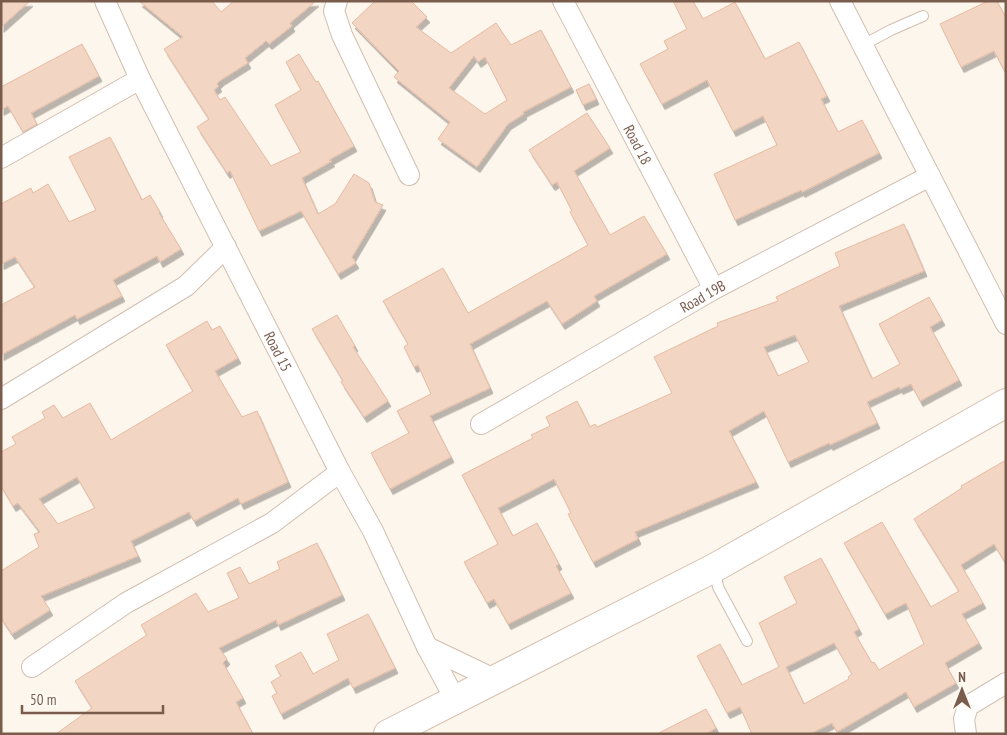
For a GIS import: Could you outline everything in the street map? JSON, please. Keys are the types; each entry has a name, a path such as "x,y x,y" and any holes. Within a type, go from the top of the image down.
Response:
{"street":[{"name":"Road 15","path":"105,1 140,79 340,472 373,531 427,647 455,699"},
{"path":"337,1 334,11 342,35 409,175"},
{"name":"Road 18","path":"563,1 714,289"},
{"path":"840,1 1006,324"},
{"path":"1,158 140,79"},
{"name":"Road 19B","path":"481,424 714,289 930,176"},
{"path":"1,399 186,286 226,247"},
{"path":"388,734 714,568 1006,404"},
{"path":"32,666 126,603 272,523 340,472"},
{"path":"427,647 494,679"},
{"path":"966,734 964,719 968,706 1006,683"}],"lane":[{"path":"862,45 923,16"},
{"path":"714,568 718,587 747,641"}],"building":[{"path":"1,1 30,1 1,27"},
{"path":"139,1 212,1 221,12 234,1 316,1 290,23 292,26 269,44 266,41 245,58 248,63 221,80 217,84 219,86 214,90 220,100 225,97 271,166 301,152 275,105 301,90 286,62 299,54 316,82 318,81 354,146 302,178 318,214 335,204 354,174 369,183 375,202 383,205 352,257 356,263 338,274 301,211 259,231 230,171 227,173 197,127 209,119 164,49 183,37"},
{"path":"375,1 411,1 427,17 416,27 451,53 496,23 511,45 541,30 571,87 523,112 524,114 508,124 477,167 438,139 450,122 394,77 399,71 352,23","holes":["474,56 478,62 485,57 507,100 485,114 449,88"]},
{"path":"673,1 693,1 703,19 735,2 765,59 799,42 827,96 821,99 838,132 862,120 879,153 802,192 801,190 735,220 714,174 777,145 763,116 733,131 707,80 662,104 640,64 668,49 664,41 687,29"},
{"path":"988,1 997,1 1006,18 1006,74 994,51 961,67 940,24"},
{"path":"82,44 99,76 31,113 37,124 23,132 8,106 1,110 1,87"},
{"path":"589,84 596,99 583,105 576,90"},
{"path":"587,113 610,148 574,171 610,235 644,216 667,254 594,296 597,301 562,324 547,301 470,344 490,388 430,416 451,457 390,489 371,453 409,433 397,411 431,394 418,365 414,367 404,347 408,344 383,301 443,268 468,313 588,245 570,212 572,211 557,182 552,185 529,150"},
{"path":"110,137 142,200 150,195 181,249 160,262 157,256 113,280 122,296 77,319 75,315 1,355 1,305 35,287 15,257 1,264 1,204 31,188 33,193 48,184 69,222 96,210 69,157"},
{"path":"904,224 924,271 839,306 872,379 900,364 879,324 929,297 942,320 930,327 959,380 920,401 911,384 900,389 899,387 867,402 877,423 788,462 764,411 729,431 756,482 635,532 638,539 593,562 568,514 571,513 554,479 498,508 513,536 537,523 559,564 556,566 571,593 508,624 494,599 487,603 464,562 498,544 462,475 533,438 531,435 550,426 546,417 577,401 590,427 595,424 597,427 672,393 654,357 718,326 717,323 778,301 776,297 840,266 835,253","holes":["795,335 809,362 778,376 764,347"]},
{"path":"337,315 355,346 353,347 388,401 364,417 341,382 343,381 312,329"},
{"path":"207,321 212,330 220,326 238,358 215,371 242,417 257,411 288,482 241,504 238,498 194,521 189,512 131,541 138,556 41,596 50,610 12,634 1,618 1,571 39,547 34,534 40,532 18,503 13,506 1,486 1,452 16,444 12,437 45,418 42,412 54,405 63,418 90,403 111,440 193,391 166,345","holes":["77,477 95,508 58,524 39,499"]},
{"path":"1006,460 1006,564 994,544 961,565 983,603 962,614 979,643 945,663 956,683 914,707 906,692 837,732 832,723 810,734 752,734 740,707 727,713 697,656 720,644 742,685 779,667 759,623 797,603 784,577 821,558 859,629 854,632 872,663 874,662 879,670 924,644 906,603 885,614 844,543 882,522 931,607 959,591 914,519 962,488 961,486","holes":["834,643 852,674 848,677 849,679 804,704 786,667"]},
{"path":"317,543 342,595 278,625 276,620 219,648 227,659 223,663 243,698 236,702 253,734 56,734 92,708 75,681 147,635 141,625 196,593 208,612 239,598 227,573 240,567 249,584 280,569 277,562"},
{"path":"368,614 395,668 353,688 348,678 281,714 272,696 277,693 271,682 281,676 275,666 301,652 313,674 339,660 327,634"},
{"path":"706,709 716,728 706,734 657,734"}]}
